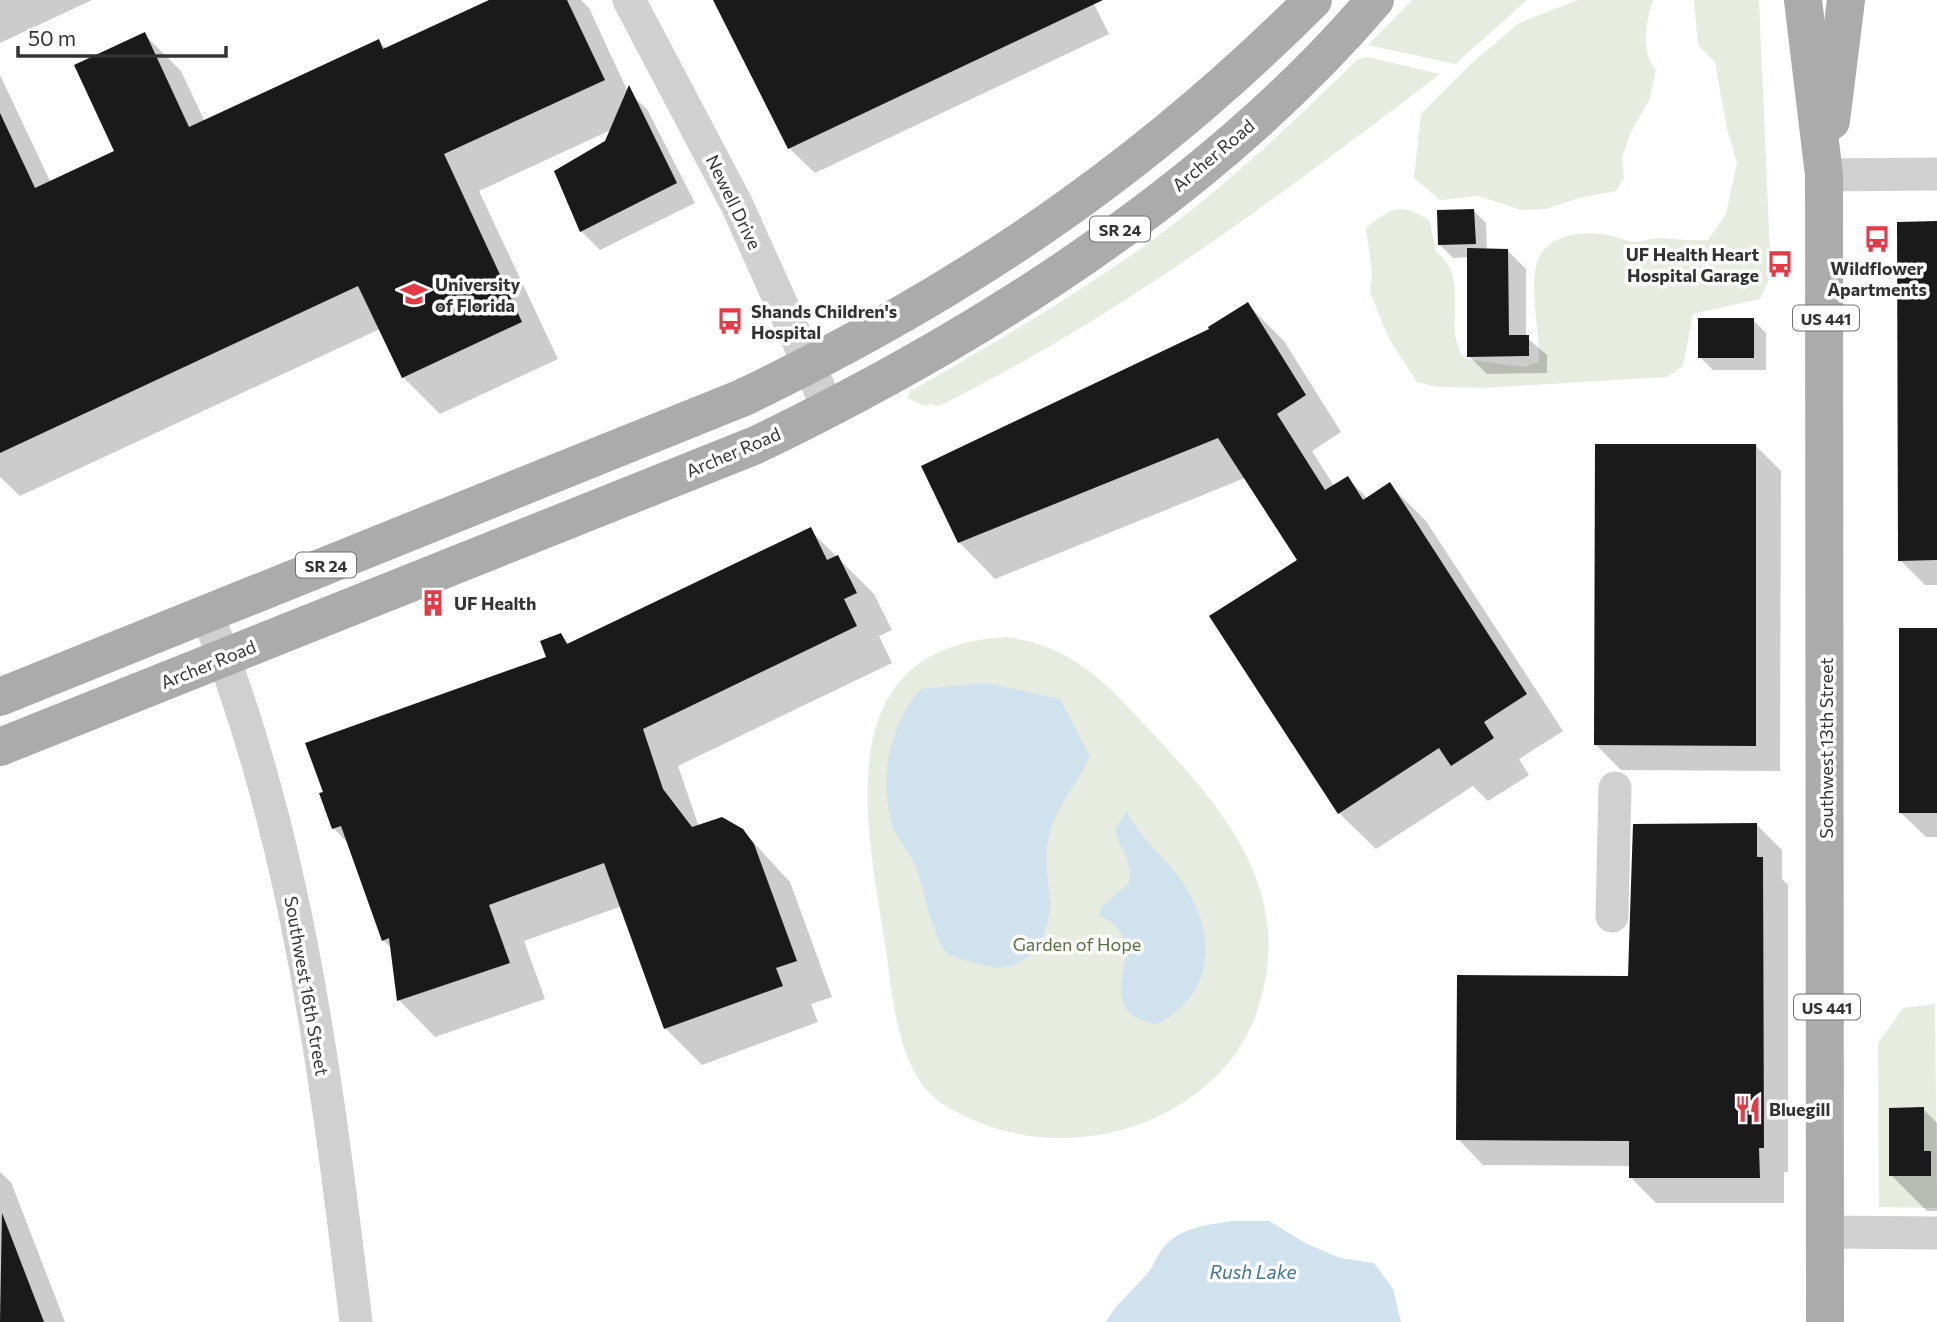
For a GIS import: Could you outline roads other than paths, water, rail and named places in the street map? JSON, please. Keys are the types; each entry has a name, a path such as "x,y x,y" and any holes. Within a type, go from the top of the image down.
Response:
{"main road":[{"name":"SR 24","path":"0,697 742,398 811,365 972,274 1127,167 1203,105 1313,0"},
{"name":"Archer Road","path":"0,747 756,444 829,410 998,313 1156,203 1302,77 1375,0"},
{"name":"Southwest 13th Street","path":"1803,0 1824,175 1825,1322"},
{"name":"Southwest 13th Street","path":"1824,175 1846,0"}],"street":[{"name":"Newell Drive","path":"629,0 719,170 811,365 829,410"},
{"path":"1824,175 1937,174"},
{"name":"Southwest 16th Street","path":"206,614 224,657 264,790 310,983 356,1322"},
{"path":"1612,916 1615,788"},
{"path":"1827,1232 1937,1233"}],"water":[{"path":"987,683 1060,699 1090,756 1062,805 1049,837 1046,861 1050,902 1047,926 1036,948 1028,957 1007,967 982,965 947,954 932,923 913,862 893,827 886,786 895,734 910,703 921,689"},
{"path":"1127,811 1146,840 1183,883 1202,922 1205,942 1205,962 1200,980 1190,997 1176,1012 1156,1024 1134,1016 1124,1004 1121,990 1124,942 1117,927 1099,915 1102,907 1129,883 1129,868 1115,829"},
{"name":"Rush Lake","path":"1232,1221 1269,1221 1305,1243 1340,1258 1374,1263 1393,1289 1401,1322 1106,1322 1119,1303 1148,1273 1161,1251 1177,1235 1194,1228"}],"place":[{"name":"Wildflower Apartments","path":"1877,239"},
{"name":"UF Health Heart Hospital Garage","path":"1780,264"},
{"name":"University of Florida","path":"414,294"},
{"name":"Shands Children's Hospital","path":"730,321"},
{"name":"UF Health","path":"433,603"},
{"name":"Bluegill","path":"1748,1109"}],"park label":[{"name":"Garden of Hope","path":"1077,944"}]}
